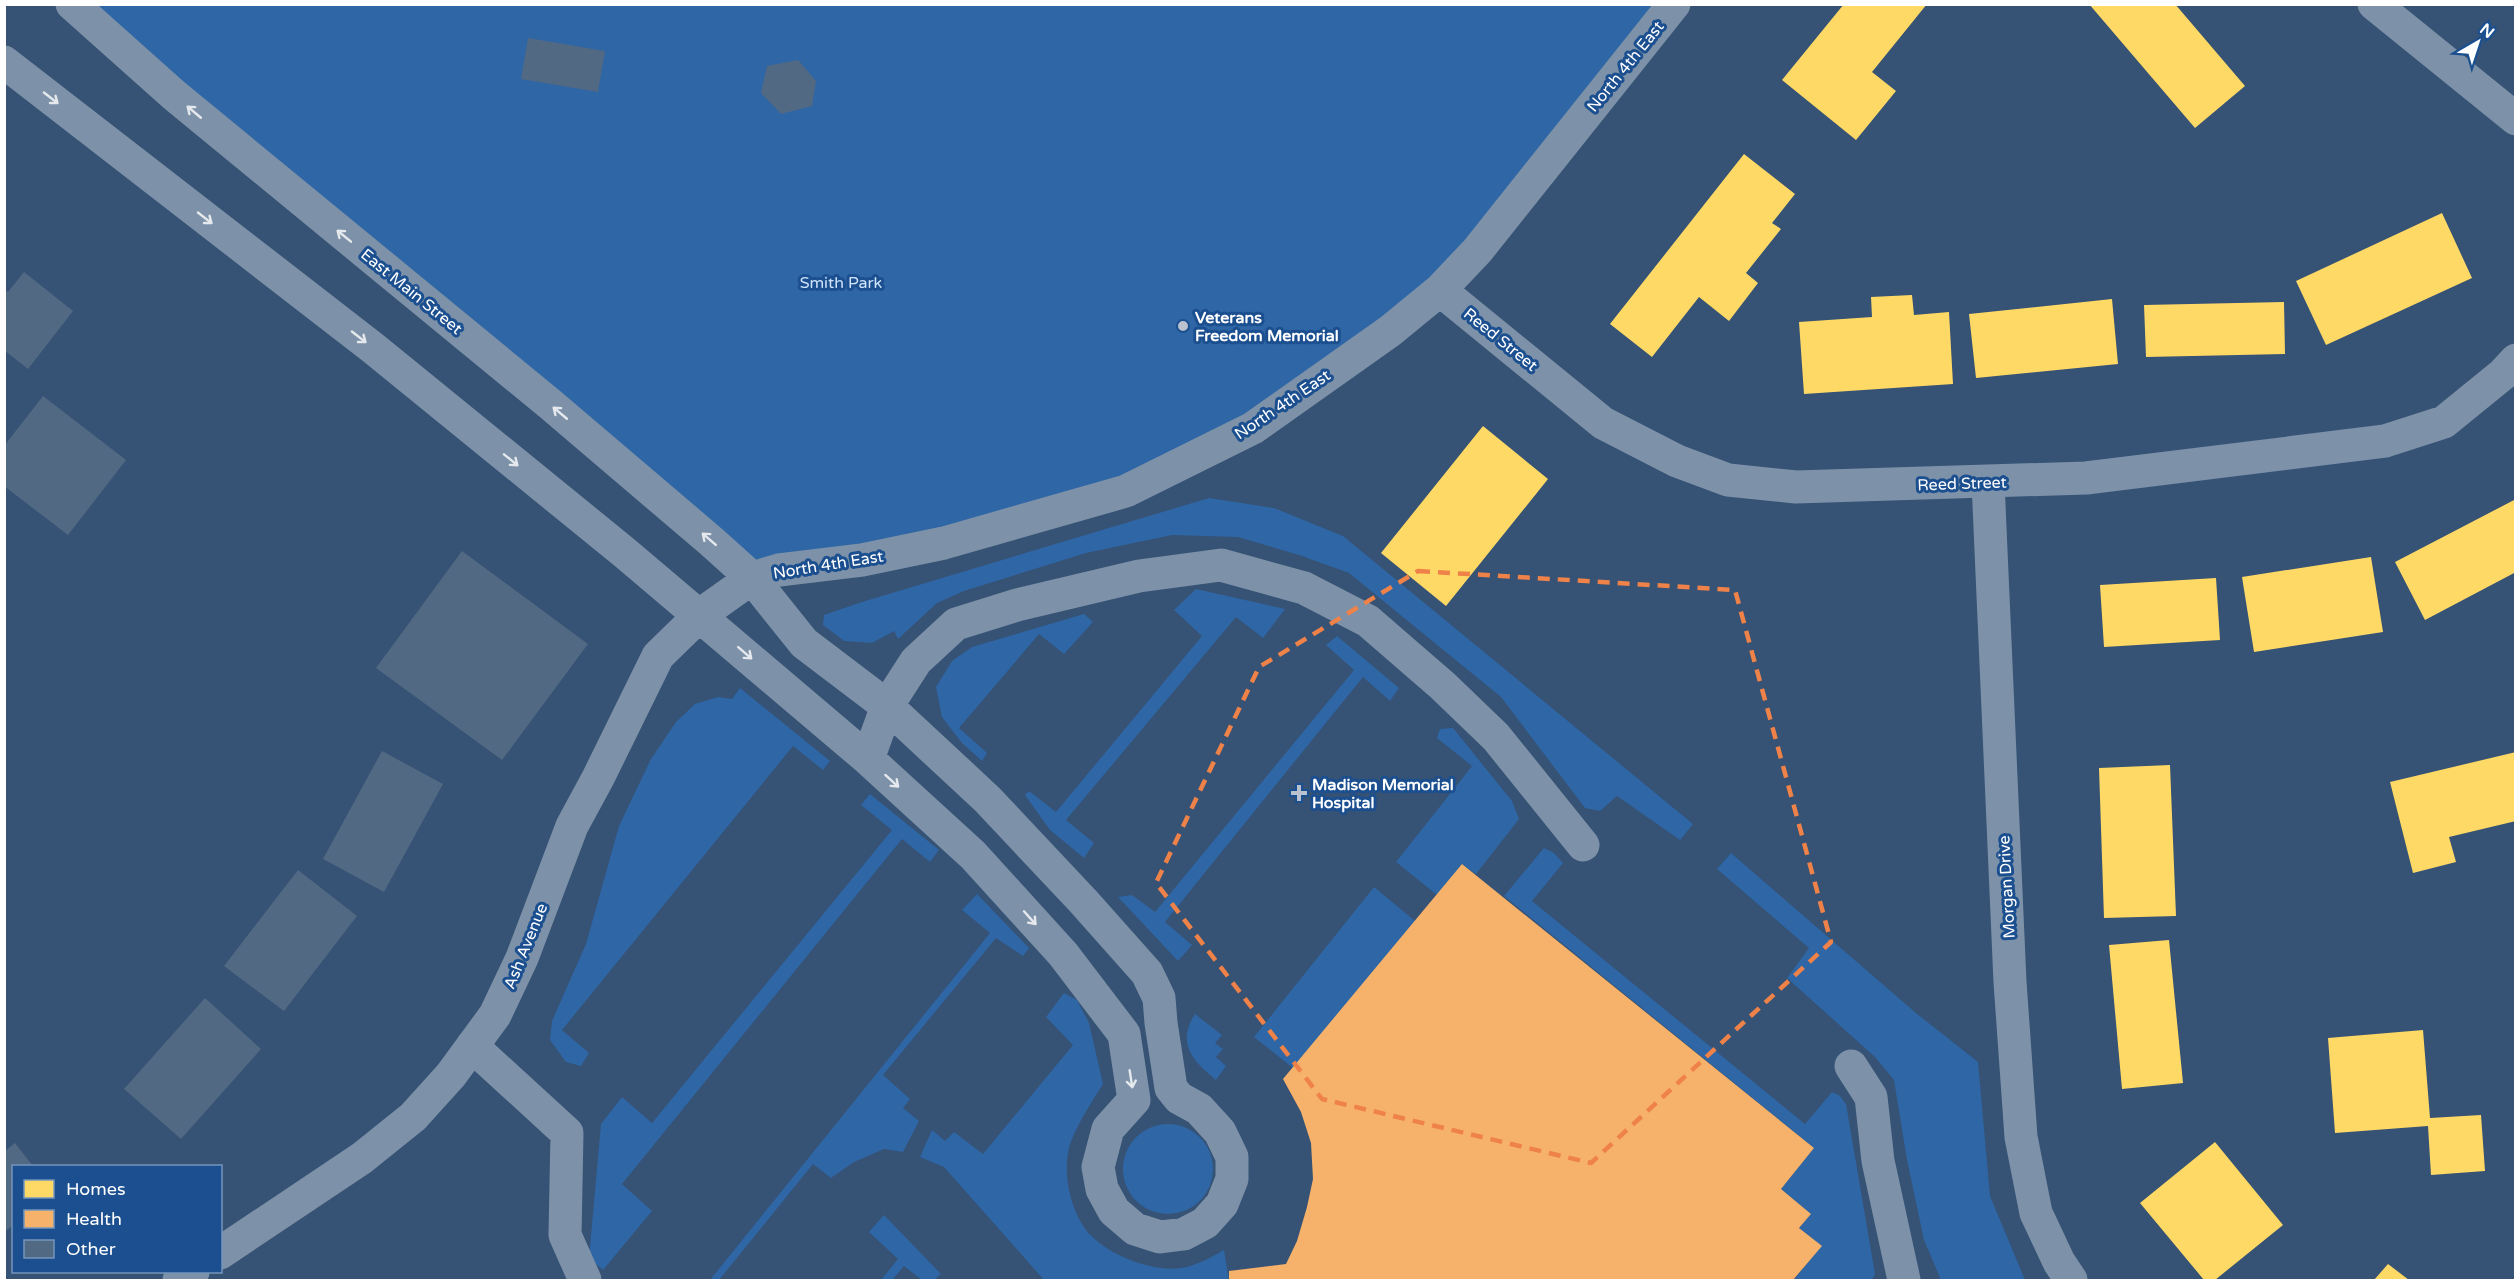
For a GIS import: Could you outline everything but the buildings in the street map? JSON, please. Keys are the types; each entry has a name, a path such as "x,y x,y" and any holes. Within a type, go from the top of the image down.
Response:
{"street":[{"name":"East Main Street","path":"72,4 174,95 550,404 752,578 804,643 887,706 987,799 1083,901 1147,972 1160,998 1161,1023 1171,1088 1179,1098 1199,1109 1220,1132 1232,1156 1232,1179 1222,1204 1205,1223 1184,1234 1160,1237 1135,1229 1114,1211 1102,1189 1098,1167 1108,1130 1134,1100 1124,1034 1063,954 973,855 868,759 700,615"},
{"name":"North 4th East","path":"752,578 779,570 862,560 944,543 1125,491 1252,428 1390,331 1440,290 1477,251 1674,4"},
{"path":"2374,4 2516,119"},
{"path":"4,62 373,348 700,615"},
{"name":"Reed Street","path":"1440,290 1603,423 1677,461 1728,480 1796,487 1988,483 2086,478 2385,441 2444,422 2503,374 2516,360"},
{"name":"Morgan Drive","path":"1988,483 2009,970 2021,1137 2036,1213 2059,1262 2071,1281"},
{"path":"868,759 887,706 916,661 956,624 1017,605 1139,576 1221,565 1304,588 1368,621 1443,686 1496,737 1582,845"},
{"name":"Ash Avenue","path":"222,1252 362,1158 404,1124 451,1075 495,1015 522,958 572,826 658,656 700,615 752,578"},
{"path":"472,1046 567,1133 565,1235 585,1281"},
{"path":"1851,1066 1872,1097 1878,1161 1904,1281"}],"highlighted area":[{"path":"1418,571 1735,590 1831,942 1591,1163 1322,1099 1156,883 1259,667"}],"green space":[{"name":"Smith Park","path":"72,5 1674,5 1477,251 1253,428 944,543 748,560"},
{"path":"1209,498 1274,508 1343,536 1693,824 1680,840 1617,796 1600,811 1585,808 1501,697 1349,573 1238,537 1172,535 1086,553 964,591 937,603 898,639 894,631 872,643 844,641 823,625 824,615 862,602"},
{"path":"1196,589 1285,609 1263,638 1236,617 1066,820 1094,843 1084,858 1050,830 1025,795 1029,791 1056,812 1202,636 1174,610"},
{"path":"1084,614 1093,622 1064,654 1039,634 959,728 987,753 982,761 962,743 942,717 936,687 952,661 972,647"},
{"path":"1337,636 1399,688 1390,701 1363,677 1165,922 1192,945 1178,961 1118,897 1132,895 1155,912 1354,670 1326,645"},
{"path":"740,688 830,761 823,770 793,746 562,1030 589,1053 581,1066 566,1062 550,1040 552,1021 586,944 619,826 651,759 676,722 695,704 718,697 732,699"},
{"path":"1453,728 1512,801 1519,819 1476,874 1462,864 1437,895 1396,862 1472,766 1437,738 1440,729"},
{"path":"870,794 939,850 930,862 902,839 622,1184 652,1211 603,1270 589,1258 601,1124 622,1097 652,1123 892,830 861,805"},
{"path":"1544,848 1554,853 1563,863 1532,901 1805,1124 1832,1092 1840,1096 1846,1104 1875,1274 1872,1280 1794,1280 1821,1246 1799,1228 1811,1214 1781,1189 1814,1148 1504,896"},
{"path":"1731,853 1916,1013 1978,1062 1990,1196 2025,1280 1941,1280 1924,1240 1907,1160 1894,1080 1875,1057 1787,978 1809,948 1717,869"},
{"path":"1374,887 1415,921 1293,1068 1254,1037"},
{"path":"977,894 1029,948 1023,956 996,938 883,1075 910,1099 903,1108 919,1121 903,1152 884,1149 854,1162 831,1178 813,1164 719,1280 710,1280 990,933 962,910"},
{"path":"1064,993 1077,1000 1089,1023 1103,1084 1077,1127 1068,1153 1069,1190 1082,1224 1090,1234 1112,1252 1141,1264 1156,1267 1169,1269 1188,1267 1224,1250 1229,1280 1044,1280 944,1167 920,1157 932,1130 945,1141 954,1132 983,1154 1073,1045 1046,1017"},
{"path":"1195,1014 1222,1035 1215,1043 1223,1049 1216,1057 1226,1066 1216,1080 1194,1059 1187,1043 1187,1034"},
{"path":"1168,1124 1185,1127 1200,1137 1210,1152 1213,1169 1210,1186 1200,1201 1185,1211 1168,1214 1151,1211 1136,1201 1126,1186 1123,1169 1126,1152 1136,1137 1151,1127"},
{"path":"884,1215 941,1274 934,1280 922,1280 904,1266 892,1280 881,1280 898,1259 869,1232"}],"place":[{"name":"Veterans Freedom Memorial","path":"1183,326"},
{"name":"Madison Memorial Hospital","path":"1299,793"}]}
